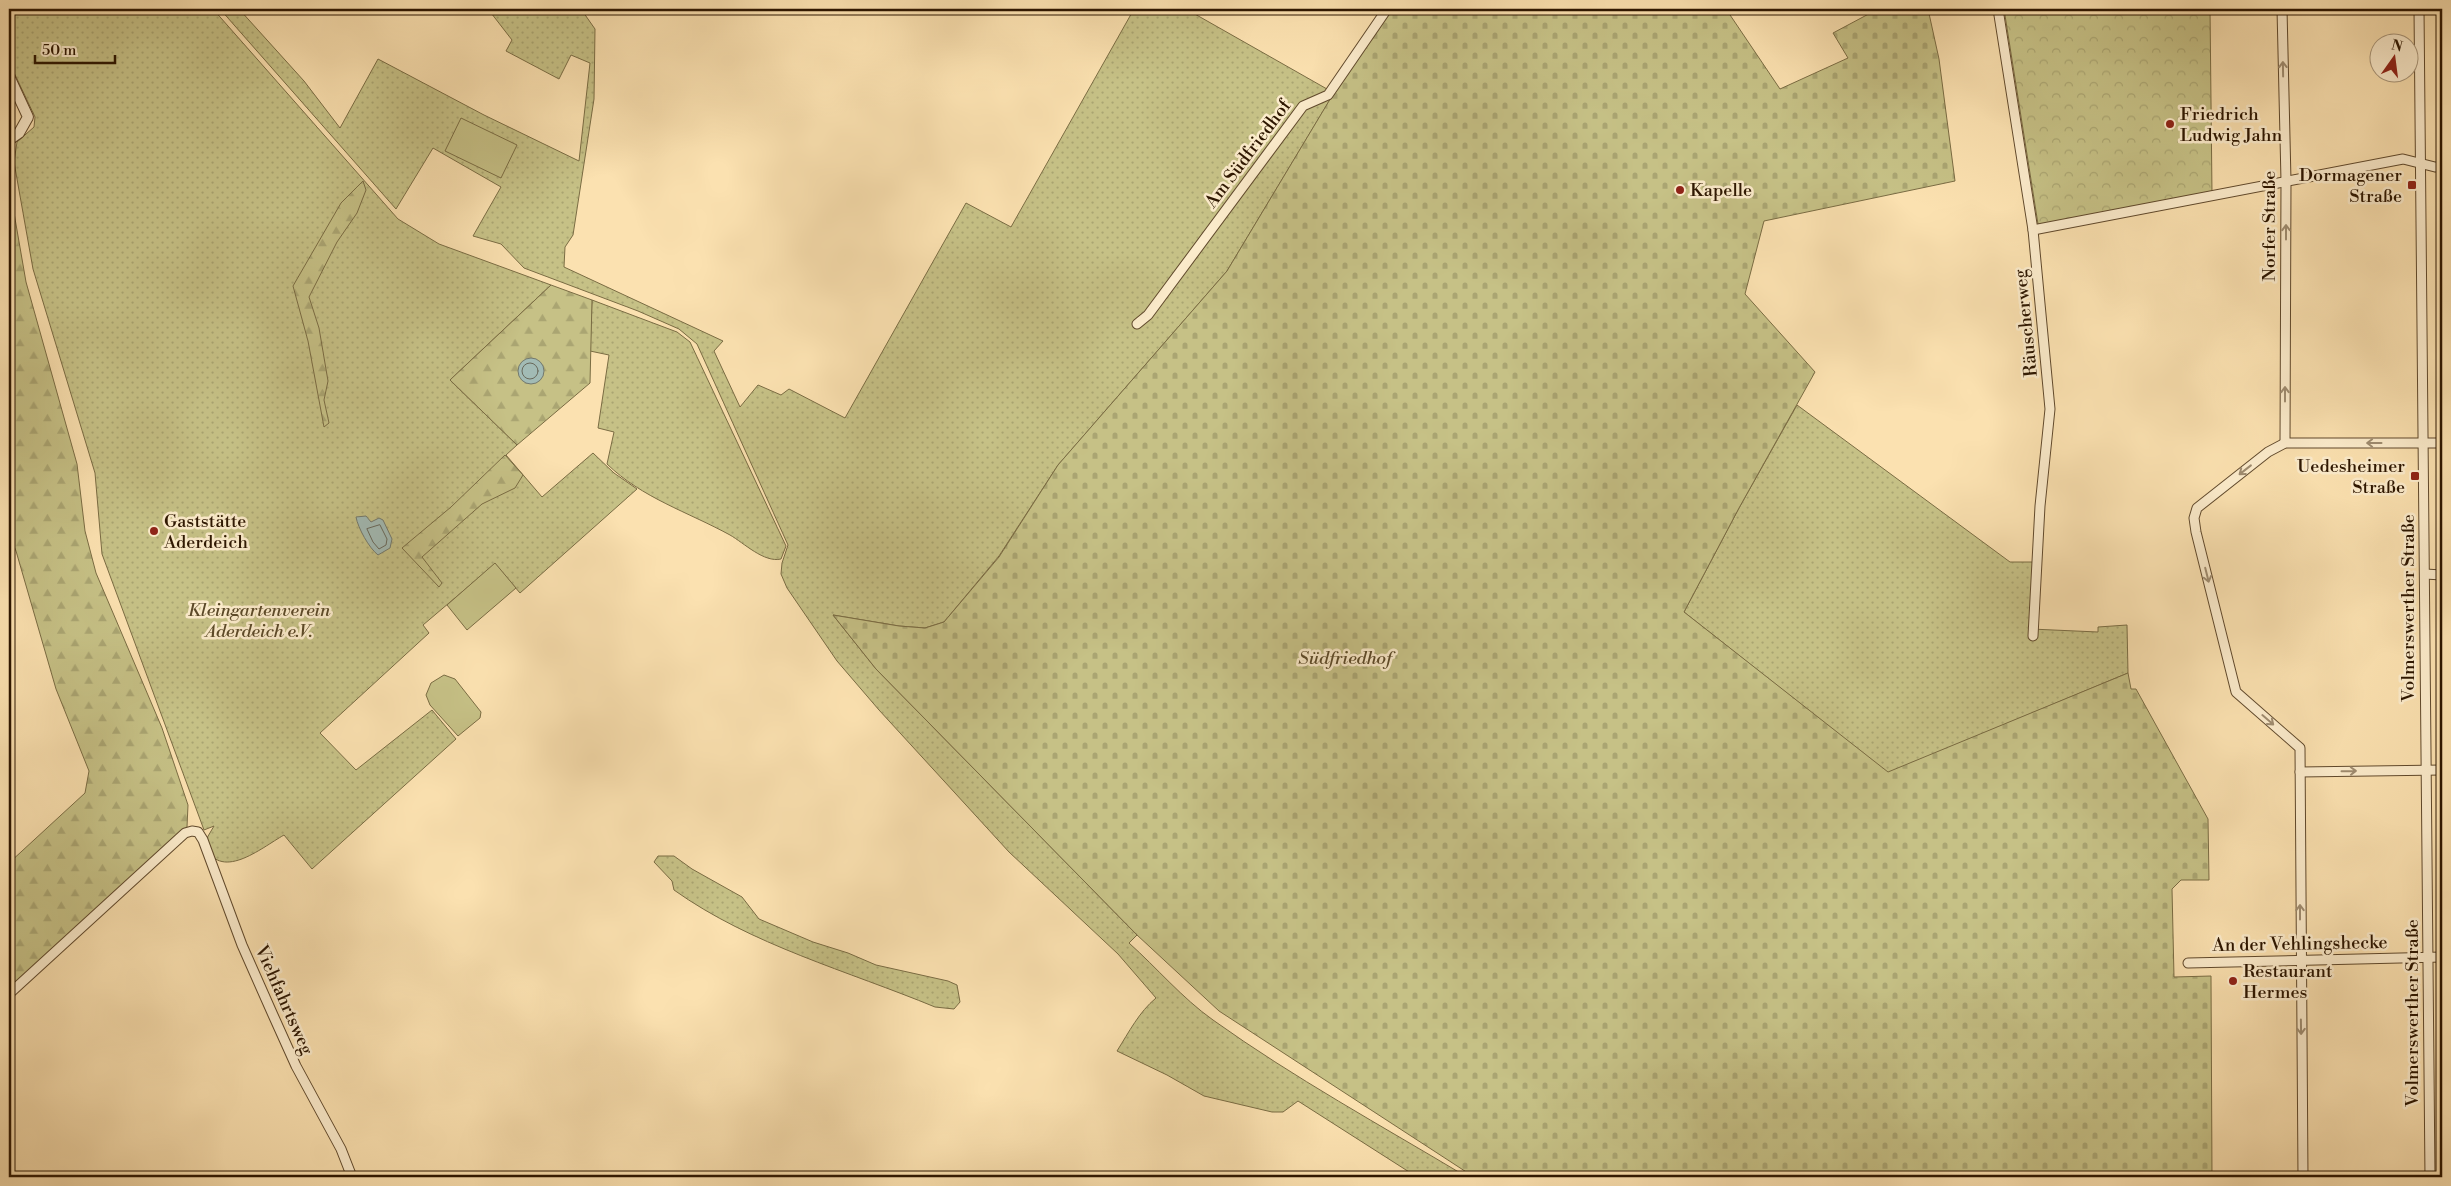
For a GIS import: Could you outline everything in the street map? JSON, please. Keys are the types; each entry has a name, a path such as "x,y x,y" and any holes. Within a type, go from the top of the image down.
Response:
{"street":[{"name":"Am Südfriedhof","path":"1137,324 1148,315 1198,250 1303,106 1321,100 1334,88 1356,52 1387,9"},
{"name":"Räuscherweg","path":"1998,9 2033,230 2050,409 2040,506 2033,636"},
{"name":"Norfer Straße","path":"2282,9 2286,181 2285,443"},
{"name":"Volmerswerther Straße","path":"2419,9 2430,1177"},
{"path":"9,76 28,117 18,133 9,140"},
{"path":"2033,230 2403,159 2442,167"},
{"path":"2303,1177 2300,748 2236,692 2194,518 2197,508 2268,452 2285,443 2442,443"},
{"path":"2425,574 2442,575"},
{"path":"2300,772 2442,770"},
{"name":"Viehfahrtsweg","path":"9,994 185,833 198,832 203,840 242,945 273,1015 296,1066 341,1149 352,1177"},
{"name":"An der Vehlingshecke","path":"2188,963 2442,957"}],"green space":[{"name":"Kleingartenverein Aderdeich e.V.","path":"9,9 213,9 398,219 439,244 551,285 450,380 517,445 506,455 542,497 593,453 614,473 637,489 520,593 495,564 423,625 429,633 320,733 356,770 432,710 456,739 312,869 284,835 241,859 230,862 220,861 211,855 204,843 214,826 204,830 102,554 95,473 33,269 14,162 17,142 34,127 35,117 9,62"},
{"path":"220,9 239,9 304,81 340,128 378,59 484,115 579,161 590,63 571,55 559,79 506,51 512,40 488,9 581,9 595,29 594,99 573,235 565,247 564,267 723,341 714,351 740,407 758,385 781,395 789,389 845,418 966,203 1011,227 1134,9 1186,9 1334,93 1227,271 1058,465 999,556 944,622 925,628 899,626 833,615 876,669 1137,935 1129,943 1191,1002 1213,1020 1275,1062 1467,1177 1417,1177 1298,1101 1283,1112 1272,1112 1204,1096 1167,1075 1117,1051 1139,1016 1156,998 1118,954 1009,852 879,710 837,661 787,588 781,574 782,563 788,545 697,344 679,329 638,311 524,268 501,244 473,236 501,187 433,148 396,209"},
{"name":"Südfriedhof","path":"1392,9 1726,9 1780,89 1848,58 1833,33 1878,9 1928,9 1939,59 1955,181 1764,221 1745,294 1815,372 1739,508 1684,612 1888,772 2128,673 2131,689 2136,689 2208,819 2209,880 2181,880 2172,889 2174,977 2211,976 2212,1177 1474,1177 1219,1011 1137,935 876,669 833,615 899,626 925,628 944,622 999,557 1058,465 1227,271 1356,56"},
{"path":"2004,9 2210,9 2212,194 2043,227 2038,224"},
{"path":"461,118 517,145 501,178 445,151"},
{"path":"363,181 366,190 357,213 337,242 309,297 319,328 328,381 324,400 329,423 324,427 308,341 293,286 341,203"},
{"path":"9,184 26,282 77,464 85,531 96,573 162,728 188,805 187,827 9,990 9,863 85,793 89,771 56,689 16,551 9,534"},
{"path":"551,285 592,300 590,383 517,445 450,380"},
{"path":"592,300 677,332 690,342 786,546 781,559 768,558 761,555 730,535 666,504 635,486 607,464 614,432 598,428 609,355 590,351"},
{"path":"1797,405 2010,562 2035,562 2031,629 2098,632 2098,627 2127,625 2128,673 1888,773 1684,612 1739,508"},
{"path":"505,455 523,475 515,488 482,504 422,557 442,583 439,587 402,548 451,507"},
{"path":"495,563 516,588 467,630 447,605"},
{"path":"444,675 455,679 481,712 480,718 458,736 430,705 426,695 431,683"},
{"path":"658,856 674,856 692,869 742,897 759,919 813,942 848,953 876,965 948,981 957,985 960,1002 954,1009 935,1007 767,942 704,909 674,890 672,881 654,862"}],"water":[{"path":"531,358 540,362 544,371 540,380 531,384 522,380 518,371 522,362"},
{"path":"366,516 371,522 379,518 383,520 392,539 390,548 378,555 361,532 357,522 356,517"}],"place":[{"name":"Friedrich Ludwig Jahn","path":"2170,124"},
{"name":"Dormagener Straße","path":"2412,185"},
{"name":"Kapelle","path":"1680,190"},
{"name":"Uedesheimer Straße","path":"2415,476"},
{"name":"Gaststätte Aderdeich","path":"154,531"},
{"name":"Restaurant Hermes","path":"2233,981"}]}
